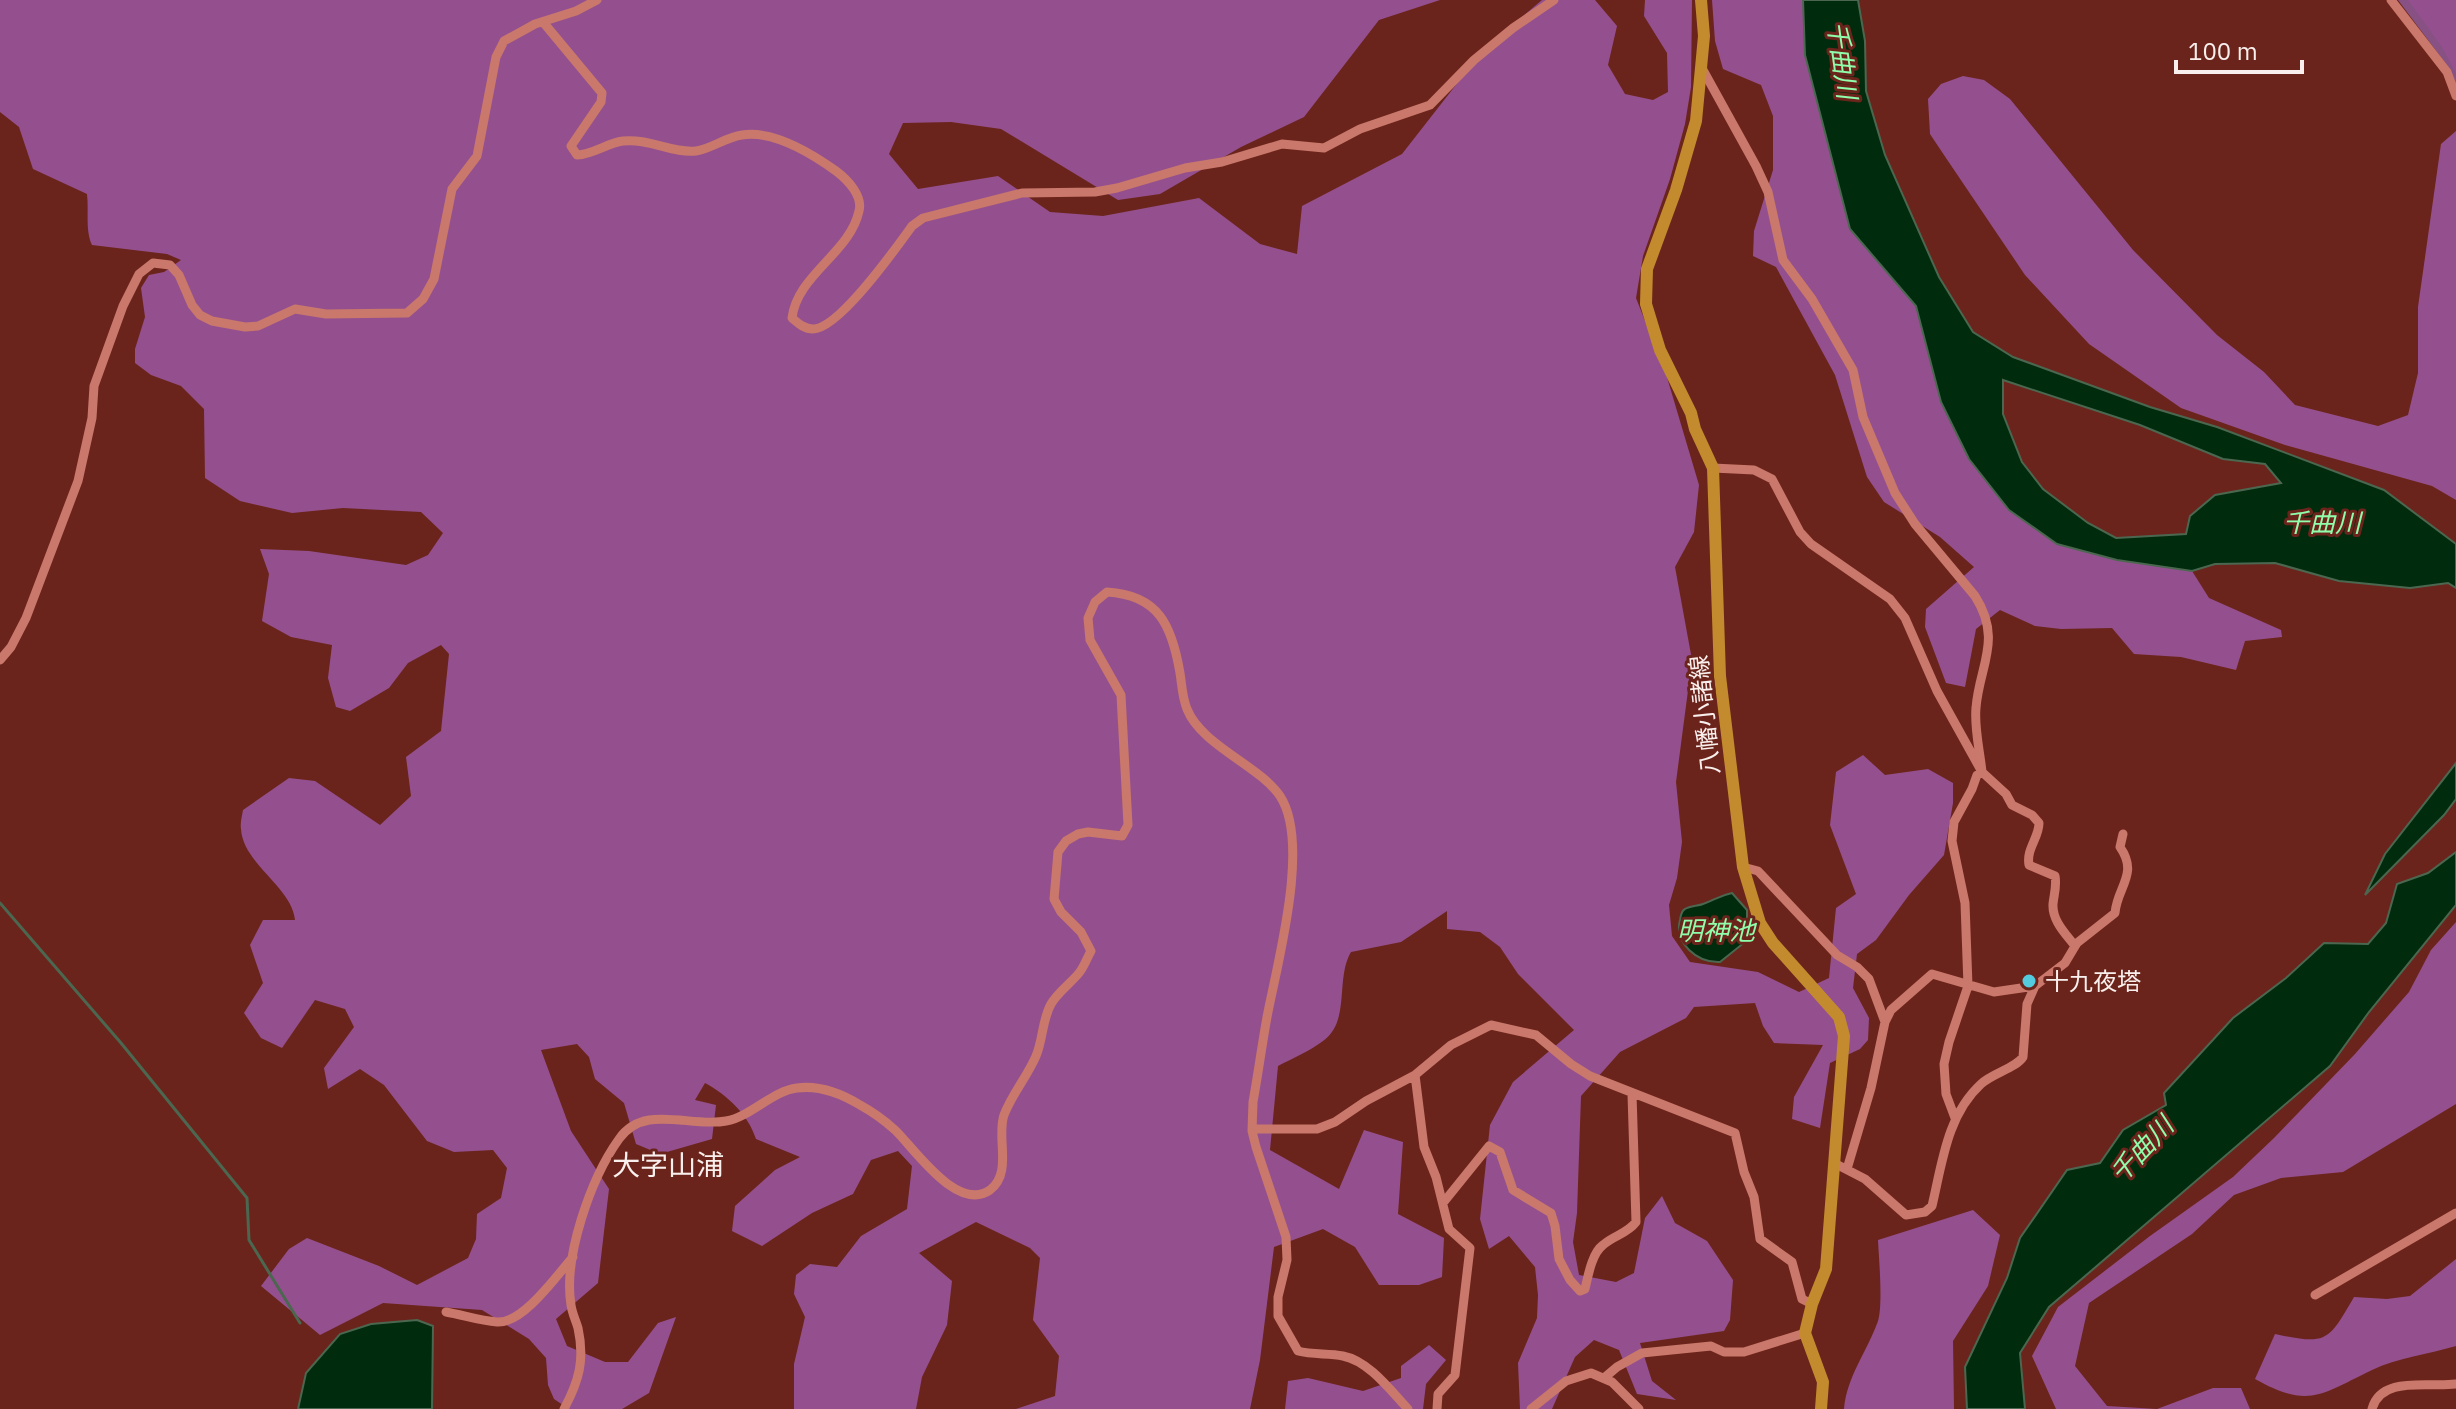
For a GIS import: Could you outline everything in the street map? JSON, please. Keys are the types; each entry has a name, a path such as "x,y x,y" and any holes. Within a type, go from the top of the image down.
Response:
{"main road":[{"name":"八幡小諸線","path":"1701,0 1703,70 1696,121 1687,158 1647,269 1646,304 1660,350 1691,413 1713,468 1720,676 1743,867 1760,923 1773,943 1839,1017 1844,1036 1826,1269 1805,1333"},
{"path":"1805,1333 1823,1382 1821,1409"}],"street":[{"path":"0,660 11,647 26,618 67,510 88,438 98,374 123,306 139,274 153,263 170,265 179,275 192,305 200,315 212,321 245,327 258,326 295,309 326,314 407,313 423,299 434,279 452,189 477,156 496,57 508,37 597,0"},
{"path":"543,22 602,93 601,102 571,146 577,155 622,141 643,141 695,151 741,135 764,135 798,148 843,177 860,201 859,213 845,239 794,303 792,318 802,326 815,329 827,324 862,291 912,226 923,218 1022,193 1095,192 1117,188 1282,144 1324,148 1360,129 1430,105 1474,60 1554,0"},
{"path":"2391,0 2447,72 2456,96"},
{"path":"1703,70 1768,192 1783,260 1812,299 1853,370 1863,417 1895,493 1915,524 1983,608 1988,649 1976,709 1982,772"},
{"path":"1713,468 1754,470 1772,479 1800,532 1811,544 1890,599 1905,618 1937,691 1982,772 2006,794 2012,805 2032,815 2039,823 2027,856 2029,865 2055,876 2057,884 2052,908 2056,921 2075,946"},
{"path":"564,1409 576,1387 582,1359 571,1305 576,1237 603,1167 624,1131 639,1121 654,1118 727,1121 794,1088 814,1087 849,1098 873,1112 895,1130 938,1177 956,1189 977,1195 990,1190 998,1180 1002,1168 1003,1117 1037,1053 1050,1006 1081,971 1091,951 1081,932 1061,912 1054,899 1058,852 1066,841 1078,834 1088,832 1122,836 1128,825 1121,695 1090,640 1088,618 1095,602 1107,592 1140,598 1154,606 1175,651 1183,695 1191,717 1223,749 1277,792 1285,804 1291,840 1291,879 1253,1102 1252,1129 1286,1237 1287,1260 1278,1297 1278,1316 1298,1351 1348,1357 1361,1364 1408,1409"},
{"path":"1955,1118 1946,1094 1944,1064 1968,986 1965,903 1952,841 1954,822 1977,775 1982,772"},
{"path":"1834,1163 1865,1179 1906,1215 1925,1212 1932,1206 1955,1118 1972,1093 1992,1074 2020,1062 2023,1057 2027,1004 2035,986 2065,963 2075,946 2115,913 2116,899 2124,891 2127,878 2128,858 2120,847 2123,834"},
{"path":"1743,867 1758,871 1837,955 1869,979 1885,1022"},
{"path":"1847,1169 1871,1088 1885,1022 1891,1010 1932,974 1994,992 2035,986"},
{"path":"1252,1129 1317,1129 1335,1122 1366,1101 1415,1075 1451,1045 1491,1025 1536,1035 1590,1076 1735,1133 1744,1172 1754,1197 1760,1239 1792,1262 1802,1299 1812,1304"},
{"path":"1415,1075 1424,1147 1449,1229 1468,1243 1471,1259 1460,1319 1455,1375 1438,1394 1437,1409"},
{"path":"1443,1203 1489,1146 1500,1152 1513,1190 1551,1213 1559,1259 1570,1280 1580,1291 1585,1289 1598,1250 1636,1222 1632,1094"},
{"path":"2315,1295 2456,1213"},
{"path":"446,1312 497,1322 507,1321 535,1301 573,1257"},
{"path":"1604,1378 1642,1353 1711,1346 1724,1352 1744,1352 1805,1333"},
{"path":"1531,1409 1566,1381 1591,1373 1604,1378 1639,1409"},
{"path":"2372,1409 2382,1391 2399,1386 2456,1384"}],"shaded area":[{"path":"0,0 1440,0 1379,20 1304,117 1241,147 1160,194 1118,200 1001,129 951,122 903,123 889,154 918,189 998,176 1050,212 1103,216 1199,198 1260,244 1297,254 1302,206 1402,154 1484,49 1542,0 1595,0 1617,26 1608,65 1625,94 1653,100 1668,92 1667,53 1644,16 1645,0 1692,0 1691,87 1685,124 1643,256 1636,298 1666,374 1699,485 1694,532 1675,567 1692,660 1676,782 1682,842 1669,905 1672,936 1690,962 1758,972 1799,992 1829,978 1836,908 1856,894 1830,825 1836,772 1863,755 1885,775 1928,769 1953,783 1953,803 1944,855 1876,940 1857,954 1853,988 1869,1018 1868,1040 1860,1049 1830,1063 1820,1128 1792,1119 1794,1097 1823,1045 1774,1043 1763,1026 1755,1003 1694,1007 1686,1018 1620,1052 1581,1096 1577,1213 1573,1242 1579,1275 1616,1282 1634,1273 1645,1218 1662,1196 1675,1223 1707,1241 1733,1280 1730,1320 1724,1331 1640,1343 1652,1381 1676,1400 1637,1394 1619,1350 1594,1340 1575,1357 1552,1409 1520,1409 1518,1363 1537,1318 1538,1295 1535,1267 1509,1236 1489,1249 1480,1219 1490,1125 1513,1082 1574,1030 1518,974 1500,947 1480,932 1447,929 1447,911 1401,942 1351,952 1346,963 1340,1011 1332,1033 1313,1048 1278,1066 1270,1150 1339,1189 1364,1130 1403,1142 1398,1214 1444,1238 1442,1277 1419,1285 1379,1285 1355,1247 1323,1229 1274,1247 1260,1360 1250,1409 1016,1409 1055,1396 1059,1356 1033,1320 1040,1258 1030,1248 976,1222 919,1253 952,1281 947,1325 922,1377 916,1409 794,1409 794,1364 805,1317 794,1294 796,1275 810,1264 837,1267 861,1236 907,1209 912,1166 898,1151 871,1160 853,1194 812,1213 762,1246 732,1231 735,1206 775,1170 800,1157 756,1139 748,1121 736,1106 705,1083 695,1100 716,1105 712,1139 660,1154 636,1144 624,1103 595,1079 589,1057 577,1044 541,1050 571,1131 609,1189 598,1283 556,1319 567,1346 605,1362 628,1362 658,1323 676,1317 649,1393 622,1409 569,1409 554,1399 548,1385 546,1358 529,1339 482,1310 383,1303 320,1335 261,1286 289,1249 307,1238 379,1266 417,1285 468,1258 476,1239 477,1214 501,1198 507,1168 493,1150 454,1152 427,1141 384,1085 360,1069 328,1089 324,1068 354,1027 345,1009 315,1000 282,1048 261,1038 244,1013 263,983 250,945 263,920 295,920 286,897 244,842 241,827 243,810 289,778 315,781 380,825 411,796 406,757 441,731 449,654 441,645 408,663 389,688 350,711 336,707 328,678 332,645 291,637 262,621 269,574 260,549 309,551 406,565 428,555 443,533 421,512 343,508 292,513 240,501 205,478 204,409 181,386 151,375 135,363 135,349 145,317 141,288 149,275 164,272 181,260 167,254 92,245 87,194 33,169 19,127 0,112"},
{"path":"1712,0 1803,0 1805,55 1850,229 1916,306 1941,402 1969,459 2057,544 2117,560 2192,571 2209,598 2281,630 2282,637 2245,641 2236,670 2181,657 2134,654 2112,628 2035,626 2000,610 1976,629 1965,687 1946,683 1925,627 1926,609 1974,567 1940,537 1884,502 1867,477 1835,375 1776,267 1753,256 1754,231 1773,170 1773,116 1761,85 1723,69 1715,41"},
{"path":"2398,0 2456,0 2456,86 2449,68"},
{"path":"2408,0 2456,0 2456,73 2442,47"},
{"path":"1963,76 1984,80 2010,99 2133,250 2217,335 2264,372 2295,405 2378,426 2408,415 2418,373 2418,307 2441,144 2456,131 2456,500 2432,486 2285,445 2181,408 2089,344 2025,275 1930,134 1928,99 1941,84"},
{"path":"2456,922 2456,1104 2343,1172 2281,1178 2234,1195 2192,1234 2089,1303 2075,1366 2107,1406 2157,1409 2056,1409 2032,1356 2058,1307 2233,1177 2274,1138 2355,1054 2409,992 2431,950"},
{"path":"1973,1210 2000,1235 1988,1286 1953,1341 1954,1409 1844,1409 1849,1386 1878,1321 1878,1240"},
{"path":"2456,1259 2456,1346 2392,1362 2314,1395 2289,1394 2255,1379 2275,1334 2306,1339 2324,1336 2338,1323 2354,1297 2387,1299 2410,1296"},
{"path":"1429,1345 1446,1360 1426,1384 1423,1409 1285,1409 1288,1381 1308,1378 1363,1391 1401,1378 1401,1366"},
{"path":"2213,1388 2241,1388 2250,1409 2157,1409"}],"water":[{"name":"千曲川","path":"1803,0 1858,0 1865,41 1866,91 1885,155 1939,277 1973,332 2013,357 2150,407 2217,427 2384,490 2456,544 2456,588 2448,583 2410,588 2339,581 2275,563 2215,564 2192,571 2117,560 2057,544 2009,510 1969,459 1941,402 1916,306 1850,229 1805,55","holes":["2003,380 2140,425 2223,459 2265,464 2281,483 2215,495 2190,516 2186,534 2116,538 2088,523 2043,489 2022,462 2003,414"]},
{"path":"2456,763 2456,799 2365,895 2385,854"},
{"name":"千曲川","path":"2456,852 2456,905 2369,1012 2330,1066 2049,1307 2020,1353 2025,1409 1967,1409 1965,1367 2007,1278 2020,1238 2067,1170 2100,1163 2123,1130 2166,1105 2164,1093 2233,1018 2286,978 2324,943 2368,944 2386,923 2397,884 2428,873"},
{"name":"明神池","path":"1732,893 1747,910 1750,938 1720,962 1703,959 1689,950 1680,936 1682,912"},
{"path":"417,1320 433,1326 432,1409 298,1409 306,1373 340,1334 371,1324"}],"waterway":[{"path":"0,903 121,1043 247,1198 249,1240 300,1323"}],"place":[{"name":"十九夜塔","path":"2029,981"}],"district":[{"name":"大字山浦","path":"668,1164"}]}
